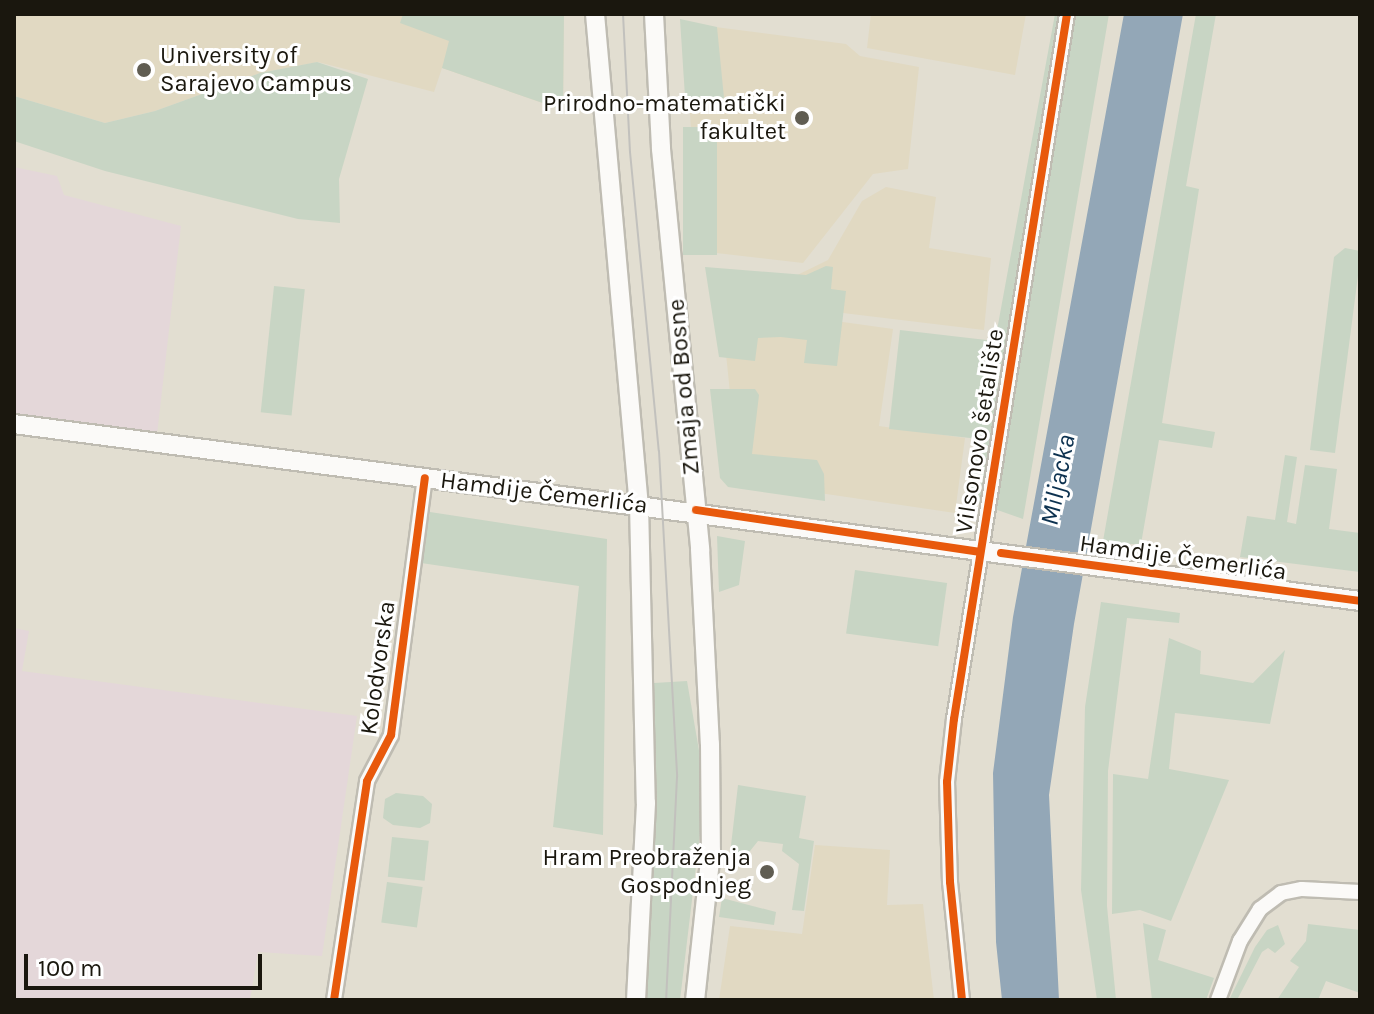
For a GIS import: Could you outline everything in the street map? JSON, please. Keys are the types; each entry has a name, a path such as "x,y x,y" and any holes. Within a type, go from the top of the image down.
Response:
{"main road":[{"path":"595,14 639,504 646,803 636,1000"},
{"name":"Zmaja od Bosne","path":"654,14 661,149 696,510 712,801 695,1000"},
{"name":"Hamdije Čemerlića","path":"14,424 696,510 980,552 1360,601"}],"street":[{"name":"Vilsonovo šetalište","path":"962,1000 947,782 980,552 1067,14"},
{"name":"Kolodvorska","path":"334,1000 367,781 391,735 425,478"},
{"path":"1218,1000 1240,941 1260,909 1281,893 1360,892"}],"shaded area":[{"name":"University of Sarajevo Campus","path":"14,14 564,14 563,110 442,68 434,92 318,62 260,73 155,111 105,123 14,96"},
{"path":"871,14 1026,14 1015,75 867,48"},
{"name":"Prirodno-matematički fakultet","path":"684,23 846,44 860,56 919,67 908,169 873,174 803,263 699,251"},
{"path":"14,167 57,176 64,195 181,226 156,443 14,423"},
{"path":"886,187 936,197 929,248 991,258 984,330 744,301 828,260 862,201"},
{"path":"721,305 893,329 879,426 965,438 955,513 739,481"},
{"path":"14,628 29,631 22,671 357,716 322,956 258,952 250,1000 14,1000"},
{"path":"815,845 890,850 887,905 923,904 934,1000 719,1000 730,926 802,934"}],"green space":[{"path":"403,14 564,14 563,110 442,68 449,41 400,23"},
{"path":"1055,14 1109,14 1023,519 969,500 979,439 889,429 900,330 995,341"},
{"path":"1196,14 1216,14 1186,186 1199,189 1162,423 1215,432 1212,448 1159,440 1141,544 1120,544 1103,541"},
{"path":"680,19 717,27 724,98 685,97"},
{"path":"317,62 368,79 339,179 340,223 298,219 105,171 14,141 14,96 105,123 155,111 260,73"},
{"path":"683,127 717,127 717,255 683,255"},
{"path":"1345,248 1360,251 1360,260 1335,453 1310,450 1334,257"},
{"path":"826,266 833,267 831,289 846,291 837,366 804,363 807,340 781,337 758,338 755,361 719,357 705,267 806,275"},
{"path":"274,286 305,289 292,416 261,412"},
{"path":"710,389 755,389 759,395 752,454 817,460 824,474 825,501 728,487 720,478"},
{"path":"1285,455 1297,457 1287,522 1296,524 1305,465 1337,469 1329,529 1360,533 1360,572 1240,557 1247,516 1275,520"},
{"path":"430,512 607,539 603,835 553,827 579,586 421,563"},
{"path":"717,536 745,541 739,585 719,592"},
{"path":"855,570 947,583 938,646 846,633"},
{"path":"1101,602 1180,613 1179,623 1127,618 1108,771 1107,906 1116,1000 1097,1000 1081,890 1085,707"},
{"path":"1169,638 1201,651 1200,674 1253,683 1285,650 1270,724 1175,713 1169,769 1229,780 1171,921 1140,910 1112,914 1113,774 1148,779"},
{"path":"687,681 701,762 700,833 680,1000 643,1000 651,919 654,683"},
{"path":"738,785 806,796 799,838 814,841 804,911 792,910 799,864 782,851 783,844 758,841 746,856 730,854"},
{"path":"396,793 423,796 432,804 430,823 420,828 393,825 383,818 385,799"},
{"path":"392,837 429,841 425,881 388,877"},
{"path":"387,882 423,887 417,928 381,923"},
{"path":"722,898 776,912 774,925 719,917"},
{"path":"1143,923 1166,930 1158,960 1214,978 1206,1000 1152,1000"},
{"path":"1308,924 1360,930 1360,993 1326,981 1318,1000 1277,1000 1299,967 1290,961 1306,941"},
{"path":"1278,925 1285,944 1275,953 1268,948 1262,952 1237,1000 1229,1000 1255,947 1267,930"}],"water":[{"name":"Miljacka","path":"1124,14 1183,14 1074,624 1049,795 1059,1000 1002,1000 996,942 993,773 1013,617"}],"tram line":[{"path":"623,14 630,152 659,451 677,777 666,1000"}],"cycle path":[{"path":"962,1000 950,882 947,782 954,719 1067,14"},
{"path":"334,1000 367,781 391,735 425,478"},
{"path":"696,510 980,552"},
{"path":"1001,553 1360,601"}],"place":[{"name":"University of Sarajevo Campus","path":"144,70"},
{"name":"Prirodno-matematički fakultet","path":"802,118"},
{"name":"Hram Preobraženja Gospodnjeg","path":"767,872"}]}
